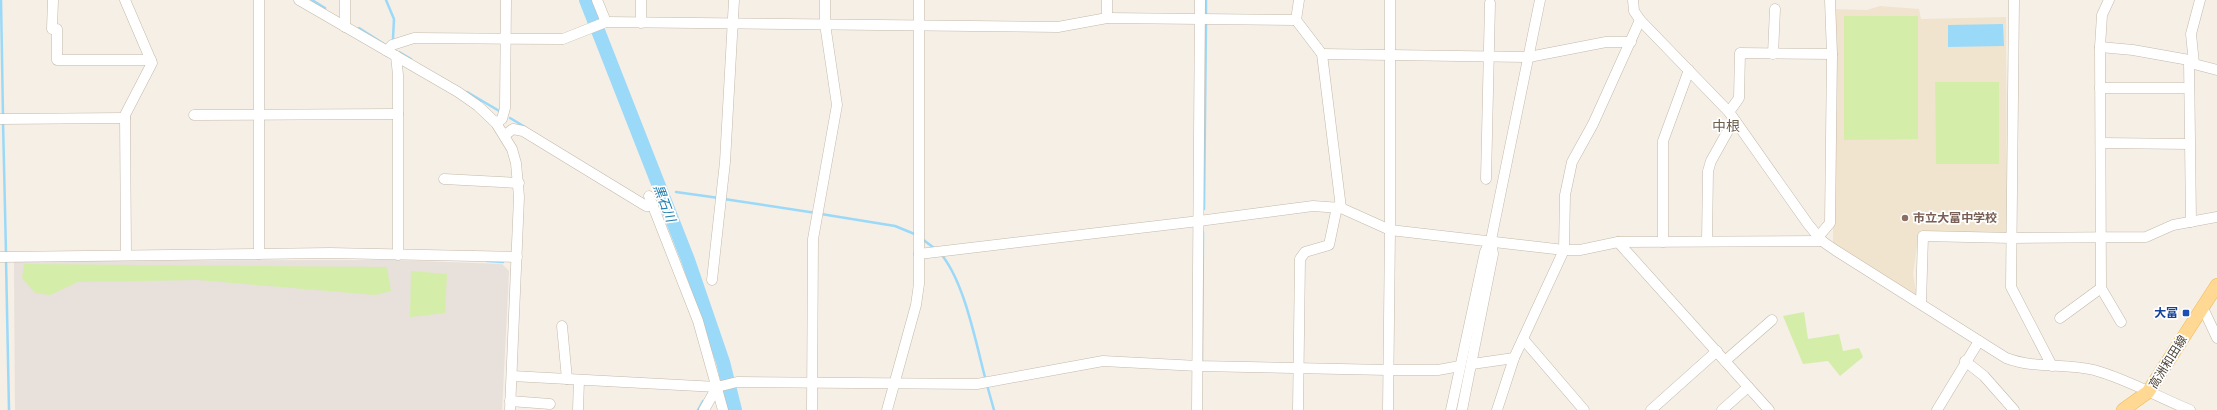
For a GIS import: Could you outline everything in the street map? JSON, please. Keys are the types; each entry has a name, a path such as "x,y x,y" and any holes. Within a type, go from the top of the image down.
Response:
{"main road":[{"name":"高洲和田線","path":"2123,410 2148,392 2202,306 2217,285"}],"street":[{"path":"54,0 52,28 57,29 57,60 151,60"},
{"path":"126,0 152,63 125,118 126,255"},
{"path":"259,0 260,254"},
{"path":"299,0 458,92 478,106 496,123 505,135 516,163 519,183 510,405 550,404"},
{"path":"345,0 345,27"},
{"path":"496,123 502,118 505,108 506,0"},
{"path":"597,0 606,22"},
{"path":"641,0 641,23"},
{"path":"712,280 721,199 734,0"},
{"path":"812,410 813,239 837,105 825,24 825,0"},
{"path":"887,410 916,305 919,254 920,0"},
{"path":"1107,0 1107,18"},
{"path":"1197,410 1203,19 1200,0"},
{"path":"1298,410 1300,258 1305,252 1329,245 1339,207 1322,54 1296,20 1299,0"},
{"path":"1388,410 1390,0"},
{"path":"1451,410 1485,252 1491,240 1540,0"},
{"path":"1633,0 1634,12 1640,20 1731,116 1750,140 1808,224 1821,239 2006,358 2020,363 2093,370 2190,410"},
{"path":"1821,239 1830,224 1832,54 1830,0"},
{"path":"2014,0 2011,287 2052,366"},
{"path":"2109,0 2102,15 2100,47 2101,288 2121,322"},
{"path":"2191,222 2189,88 2192,62 2191,34 2200,0"},
{"path":"1486,179 1490,3"},
{"path":"1773,54 1775,10"},
{"path":"398,255 398,114 391,54 392,45 414,38 563,39 606,22 1058,27 1107,18 1296,20"},
{"path":"1497,410 1514,358 1524,340 1564,250 1565,194 1572,162 1631,42 1640,20"},
{"path":"1322,54 1529,57 1606,42 1631,42"},
{"path":"2100,47 2133,50 2192,62 2217,70"},
{"path":"1707,241 1708,171 1739,98 1740,53 1832,54"},
{"path":"1662,242 1663,141 1689,70"},
{"path":"2100,88 2189,88"},
{"path":"194,115 259,116 398,114"},
{"path":"0,119 125,118"},
{"path":"505,135 513,129 524,131 646,206 651,201 698,321 723,410"},
{"path":"2101,143 2189,144"},
{"path":"444,179 519,183"},
{"path":"919,254 1313,206 1339,207 1390,230 1491,240 1564,250 1580,250 1618,242 1821,239"},
{"path":"1921,303 1923,236 2012,238 2146,237 2174,225 2217,217"},
{"path":"1462,410 1493,254 1491,240"},
{"path":"1618,242 1769,410"},
{"path":"0,257 260,254 517,257"},
{"path":"2060,318 2101,288"},
{"path":"2202,306 2217,338"},
{"path":"1726,361 1772,320"},
{"path":"562,326 567,379"},
{"path":"1524,340 1584,410"},
{"path":"1937,410 1965,361 1979,341"},
{"path":"1650,410 1717,351"},
{"path":"1472,364 1514,358"},
{"path":"512,376 717,387 738,382 894,384 986,383 1103,361 1198,366 1388,370 1438,370 1460,366"},
{"path":"1965,361 1984,376 2014,410"},
{"path":"578,410 579,380"},
{"path":"704,410 717,387"},
{"path":"1722,410 1748,387"}],"shaded area":[{"path":"1880,6 1919,9 1921,19 2006,17 2007,234 1919,233 1913,274 1917,296 1833,245 1833,9 1867,10"},
{"path":"392,260 502,264 509,271 502,410 15,410 14,261"}],"green space":[{"path":"1844,16 1918,16 1918,139 1844,140"},
{"path":"1935,82 1999,82 1999,164 1936,164"},
{"path":"24,264 387,267 391,291 375,295 198,280 78,282 50,295 35,293 22,278"},
{"path":"411,271 447,274 445,313 410,317"},
{"path":"1804,312 1808,339 1839,334 1843,351 1859,348 1863,357 1840,376 1828,361 1803,364 1783,316"}],"water":[{"path":"2003,24 2004,46 1948,47 1948,25"}],"waterway":[{"path":"1,0 3,116"},
{"path":"312,0 325,8"},
{"path":"386,0 394,19 393,38"},
{"name":"黒石川","path":"586,0 688,260 723,362 735,410"},
{"path":"1206,0 1206,17"},
{"path":"1204,209 1206,22"},
{"path":"359,28 384,44"},
{"path":"399,52 411,59"},
{"path":"467,92 501,112"},
{"path":"510,118 525,127"},
{"path":"3,121 6,254"},
{"path":"676,192 719,198"},
{"name":"黒石川","path":"651,197 667,193"},
{"path":"724,199 816,213"},
{"path":"821,214 895,226 917,235"},
{"path":"1202,361 1203,232"},
{"path":"921,238 934,248"},
{"path":"941,254 957,281 963,297 974,332 986,381"},
{"path":"6,259 9,410"},
{"path":"487,261 503,262"},
{"name":"黒石川","path":"717,377 720,375 723,362"},
{"path":"987,385 994,410"},
{"path":"698,410 703,401"}],"place":[{"name":"市立大富中学校","path":"1905,218"},
{"name":"大富","path":"2186,313"}],"district":[{"name":"中根","path":"1726,126"}]}
